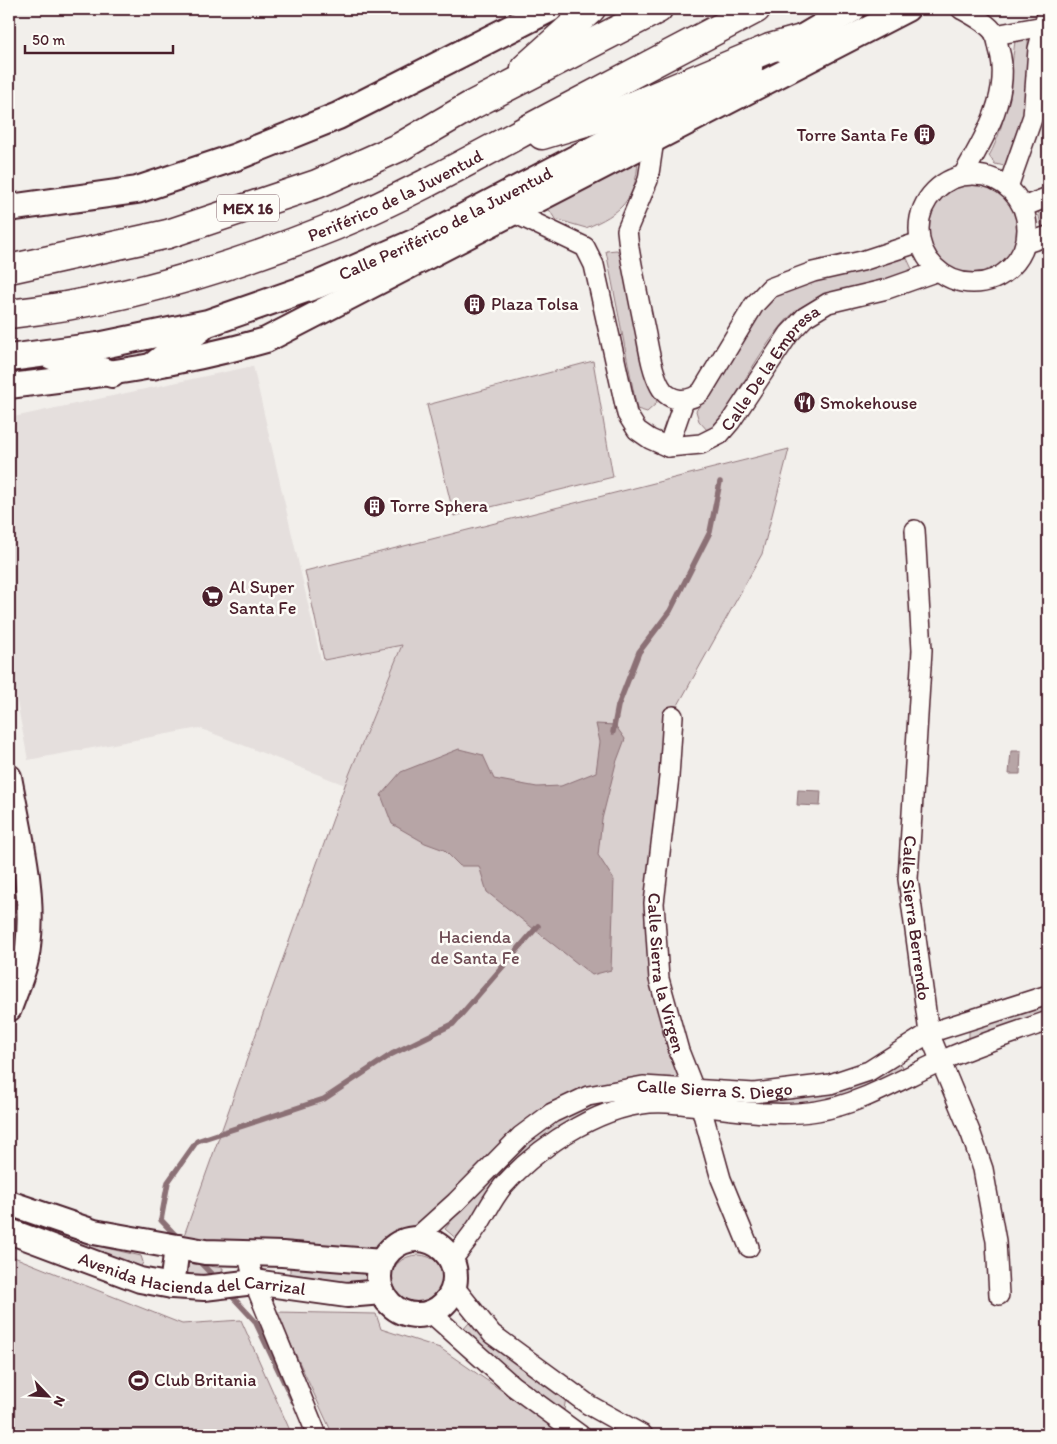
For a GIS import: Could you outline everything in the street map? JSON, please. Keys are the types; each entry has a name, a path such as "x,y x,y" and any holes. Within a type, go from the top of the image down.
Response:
{"highway":[{"path":"483,100 591,9"},
{"name":"MEX 16","path":"9,269 168,234 317,184 400,146 483,100 658,9"},
{"name":"Periférico de la Juventud","path":"9,314 81,303 162,285 240,261 336,225 481,155 756,9"},
{"path":"481,155 618,112 770,48 802,39"}],"main road":[{"path":"12,211 137,190 236,157 338,116 550,9"},
{"name":"Calle Periférico de la Juventud","path":"20,355 98,346 208,323 317,286 416,242 526,187 802,39 852,9"},
{"path":"153,366 208,323"},
{"path":"20,355 112,374"}],"street":[{"path":"11,387 112,374 222,352 266,340 907,9"},
{"path":"961,9 981,21 995,35 1002,58 1001,81 995,110 984,141 964,176"},
{"path":"995,35 1046,18"},
{"path":"1008,187 1033,116 1038,49 1046,18"},
{"path":"654,140 648,180 627,230 651,360 661,388 672,397 684,401 695,398 702,392 754,306 770,288 786,280 862,261 920,242"},
{"path":"982,175 999,181 1008,187 1023,207 1028,225 1026,243 1018,260 1006,273 990,281 972,284 954,281 938,271 926,258 920,242 919,224 924,207 940,187 947,182 964,176 982,175"},
{"path":"1023,207 1048,197"},
{"path":"514,213 584,246 594,265 626,414 637,430 650,439 668,447 684,401"},
{"path":"1026,243 1048,236"},
{"name":"Calle De la Empresa","path":"668,447 701,444 718,435 731,421 789,334 805,317 828,302 887,289 938,271"},
{"name":"Calle Sierra Berrendo","path":"915,530 922,650 908,879 930,1033 940,1062 971,1134 983,1169 996,1240 999,1295"},
{"name":"Calle Sierra la Vírgen","path":"673,716 669,777 654,904 659,979 679,1051 701,1107 721,1180 749,1247"},
{"path":"9,776 13,826 30,902 28,949 9,1009"},
{"name":"Calle Sierra S. Diego","path":"415,1239 456,1202 521,1136 552,1113 588,1096 643,1086 754,1093 830,1084 868,1071 930,1033 1048,994"},
{"name":"Calle Sierra S. Diego","path":"452,1260 502,1187 533,1157 564,1134 616,1110 639,1104 666,1103 781,1113 816,1111 859,1100 940,1062 1048,1021"},
{"name":"Avenida Hacienda del Carrizal","path":"9,1203 94,1232 205,1252 248,1255 282,1254 382,1262"},
{"name":"Avenida Hacienda del Carrizal","path":"9,1230 140,1280 172,1286 204,1288 254,1282 346,1296 382,1292"},
{"path":"415,1239 437,1244 452,1260 456,1274 454,1288 446,1303 431,1313 417,1316 402,1313 390,1304 382,1292 379,1272 382,1262 387,1254 400,1243 415,1239"},
{"path":"172,1286 177,1247"},
{"path":"248,1255 254,1282 316,1435"},
{"path":"454,1288 492,1334 589,1406 643,1435"},
{"path":"431,1313 513,1386 580,1435"},
{"path":"589,1406 590,1435"}],"shaded area":[{"path":"253,366 321,660 402,645 345,785 199,728 28,760 9,659 9,418"},
{"path":"596,724 615,725 625,739 616,763 602,819 598,855 614,880 611,970 592,975 487,892 479,866 460,866 444,850 425,843 392,824 381,795 401,772 459,749 483,755 494,779 537,787 561,786 596,772 600,742"},
{"path":"1011,751 1021,751 1020,774 1009,774"},
{"path":"798,790 821,791 820,806 797,805"}],"green space":[{"path":"1019,36 1028,40 1028,114 1010,167 995,164 989,156 1004,115 1010,85 1015,41"},
{"path":"638,160 634,185 624,203 609,217 586,228 555,219 545,203"},
{"path":"973,184 991,188 1005,198 1015,212 1019,230 1015,248 1005,262 991,272 973,276 955,272 941,262 931,248 927,230 931,212 941,198 955,188"},
{"path":"1048,206 1047,229 1041,225 1038,212"},
{"path":"617,250 623,260 657,403 647,412 637,409 606,251"},
{"path":"905,254 912,269 902,277 832,294 806,304 797,310 786,320 765,347 719,423 708,431 699,421 696,411 759,309 784,285"},
{"path":"593,361 613,477 454,516 427,405"},
{"name":"Hacienda de Santa Fe","path":"789,449 762,554 672,716 650,914 691,1086 588,1092 387,1254 177,1255 345,785 402,645 324,660 305,571"},
{"path":"13,840 21,944 9,990 9,841"},
{"path":"1048,1001 1048,1020 969,1041 969,1027"},
{"path":"898,1063 902,1065 905,1074 859,1099 752,1114 729,1097"},
{"path":"642,1092 580,1123 459,1241 445,1229 459,1211 532,1134 577,1105"},
{"path":"9,1215 93,1245 141,1256 143,1262 138,1274 9,1228"},
{"name":"Club Britania","path":"9,1255 182,1324 241,1320 292,1435 9,1435"},
{"path":"412,1255 424,1255 439,1263 447,1278 447,1290 439,1305 424,1313 412,1313 397,1305 389,1290 389,1278 397,1263"},
{"path":"188,1263 223,1268 222,1287 188,1285"},
{"path":"290,1267 373,1272 371,1286 290,1285"},
{"path":"276,1312 376,1314 381,1329 440,1348 566,1435 333,1435"},
{"path":"469,1323 566,1397 564,1410 521,1382 461,1332"}],"waterway":[{"path":"613,732 618,706 639,652 670,611 710,532 720,482"},
{"path":"179,1239 161,1220 168,1182 197,1141 324,1099 392,1054 453,1024 538,926"},
{"path":"197,1259 217,1280"},
{"path":"228,1292 255,1321 293,1401"}],"place":[{"name":"Torre Santa Fe","path":"924,135"},
{"name":"Plaza Tolsa","path":"475,304"},
{"name":"Smokehouse","path":"804,403"},
{"name":"Torre Sphera","path":"374,506"},
{"name":"Al Super Santa Fe","path":"213,597"},
{"name":"Club Britania","path":"138,1380"}]}
